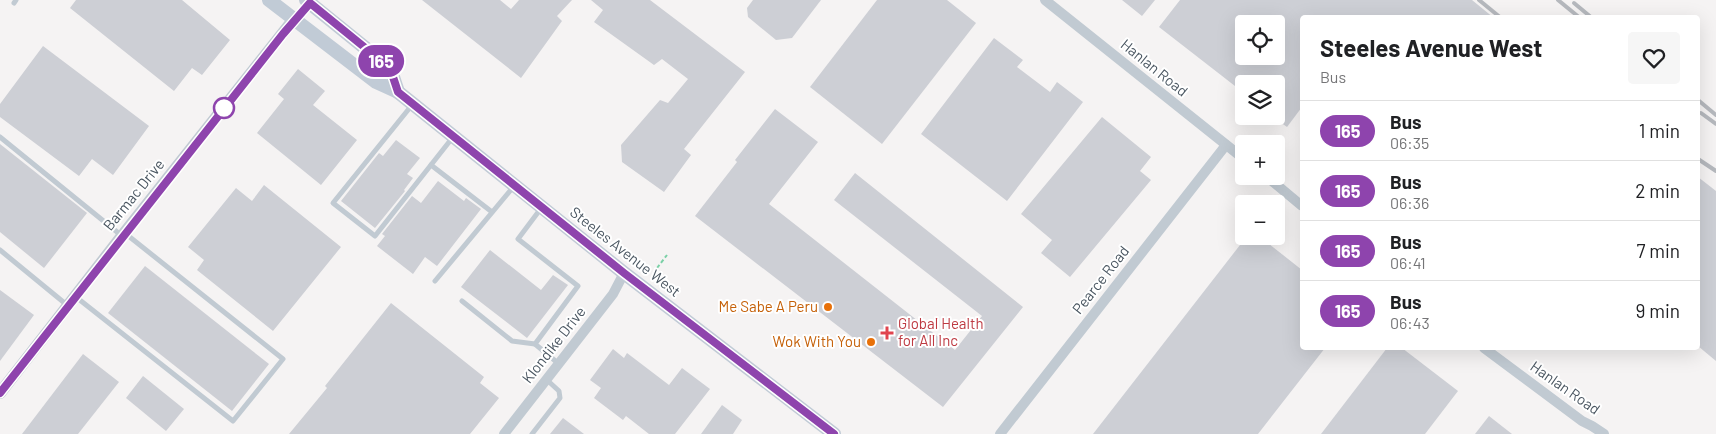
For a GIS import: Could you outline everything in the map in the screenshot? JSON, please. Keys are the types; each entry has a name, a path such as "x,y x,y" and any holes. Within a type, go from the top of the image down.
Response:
{"main road":[{"name":"Steeles Avenue West","path":"269,0 376,82 398,92 624,273 834,434"},
{"path":"294,19 310,1 390,68 398,92"}],"street":[{"name":"Hanlan Road","path":"1045,0 1235,152"},
{"name":"Barmac Drive","path":"0,392 294,19"},
{"name":"Pearce Road","path":"1000,434 1226,145"},
{"path":"1277,185 1300,204"},
{"name":"Klondike Drive","path":"504,434 613,294 624,273"},
{"name":"Hanlan Road","path":"1487,350 1582,421 1604,434"}],"lane":[{"path":"413,104 333,203 375,236 454,137"},
{"path":"0,137 283,359 233,421 0,250"},
{"path":"431,165 492,212"},
{"path":"434,281 514,185"},
{"path":"535,344 578,286 518,239 542,207"},
{"path":"462,300 512,341 535,344 559,364"},
{"path":"532,434 560,398 559,391 546,380"}],"path":[{"path":"657,268 667,255"}],"building":[{"path":"76,0 182,0 230,40 202,75 192,68 174,91 70,8"},
{"path":"422,0 500,0 511,9 519,0 572,0 557,16 562,21 521,78"},
{"path":"591,0 650,0 745,72 684,149 691,155 664,192 622,162 621,145 660,100 668,103 688,79 662,59 654,65 594,22 603,10"},
{"path":"753,0 821,0 792,38 776,40 748,17 747,8"},
{"path":"877,0 947,0 976,23 882,144 810,87"},
{"path":"1122,0 1155,0 1142,16"},
{"path":"1180,0 1472,0 1490,15 1300,15 1300,110 1287,127 1284,125 1285,75 1235,75 1235,86 1159,27"},
{"path":"994,38 1023,60 1017,67 1050,92 1057,82 1083,102 1007,201 921,134"},
{"path":"43,46 149,126 113,175 92,159 79,176 0,117 0,104"},
{"path":"298,69 325,91 313,105 357,140 321,185 257,133 284,99 278,94"},
{"path":"775,109 818,142 769,204 955,350 982,316 834,200 855,173 1023,307 943,407 695,216"},
{"path":"1102,117 1151,157 1140,171 1151,180 1070,277 1041,253 1052,240 1021,214"},
{"path":"396,140 420,158 407,174 413,178 405,191 375,228 341,201 379,153 383,156"},
{"path":"0,144 87,213 44,268 0,232"},
{"path":"1700,179 1716,191 1716,361 1700,348"},
{"path":"438,181 464,201 466,198 481,209 437,266 425,257 413,274 377,246 385,236 382,234 412,196 421,203"},
{"path":"264,185 341,247 273,331 197,270 204,260 188,247 236,188 252,201"},
{"path":"1240,245 1270,245 1300,268 1300,350 1323,350 1258,434 1093,434"},
{"path":"490,250 541,290 553,275 568,285 527,338 461,287"},
{"path":"145,266 269,364 232,411 108,313"},
{"path":"0,290 34,315 0,361"},
{"path":"391,303 484,377 480,383 499,398 470,434 289,434 327,388 325,386"},
{"path":"613,349 624,358 627,353 669,385 682,368 710,389 675,434 649,434 626,416 623,420 594,398 601,388 590,380"},
{"path":"1385,350 1405,350 1458,391 1425,434 1321,434"},
{"path":"83,354 119,382 78,434 22,434"},
{"path":"143,376 184,409 166,431 126,398"},
{"path":"722,405 742,420 733,434 701,434"},
{"path":"1489,416 1512,434 1475,434"},
{"path":"563,418 584,434 550,434"}],"railway":[{"path":"1479,0 1497,15"},
{"path":"1558,0 1576,15"},
{"path":"1574,3 1588,15"},
{"path":"1700,102 1716,115"},
{"path":"1701,113 1716,124"},
{"path":"1700,160 1716,171"}],"bus line":[{"name":"165","path":"0,393 294,19 310,3 390,68 398,92 624,273 834,434"}],"place":[{"name":"Me Sabe A Peru","path":"828,307"},
{"name":"Global Health for All Inc","path":"887,333"},
{"name":"Wok With You","path":"871,342"}]}
